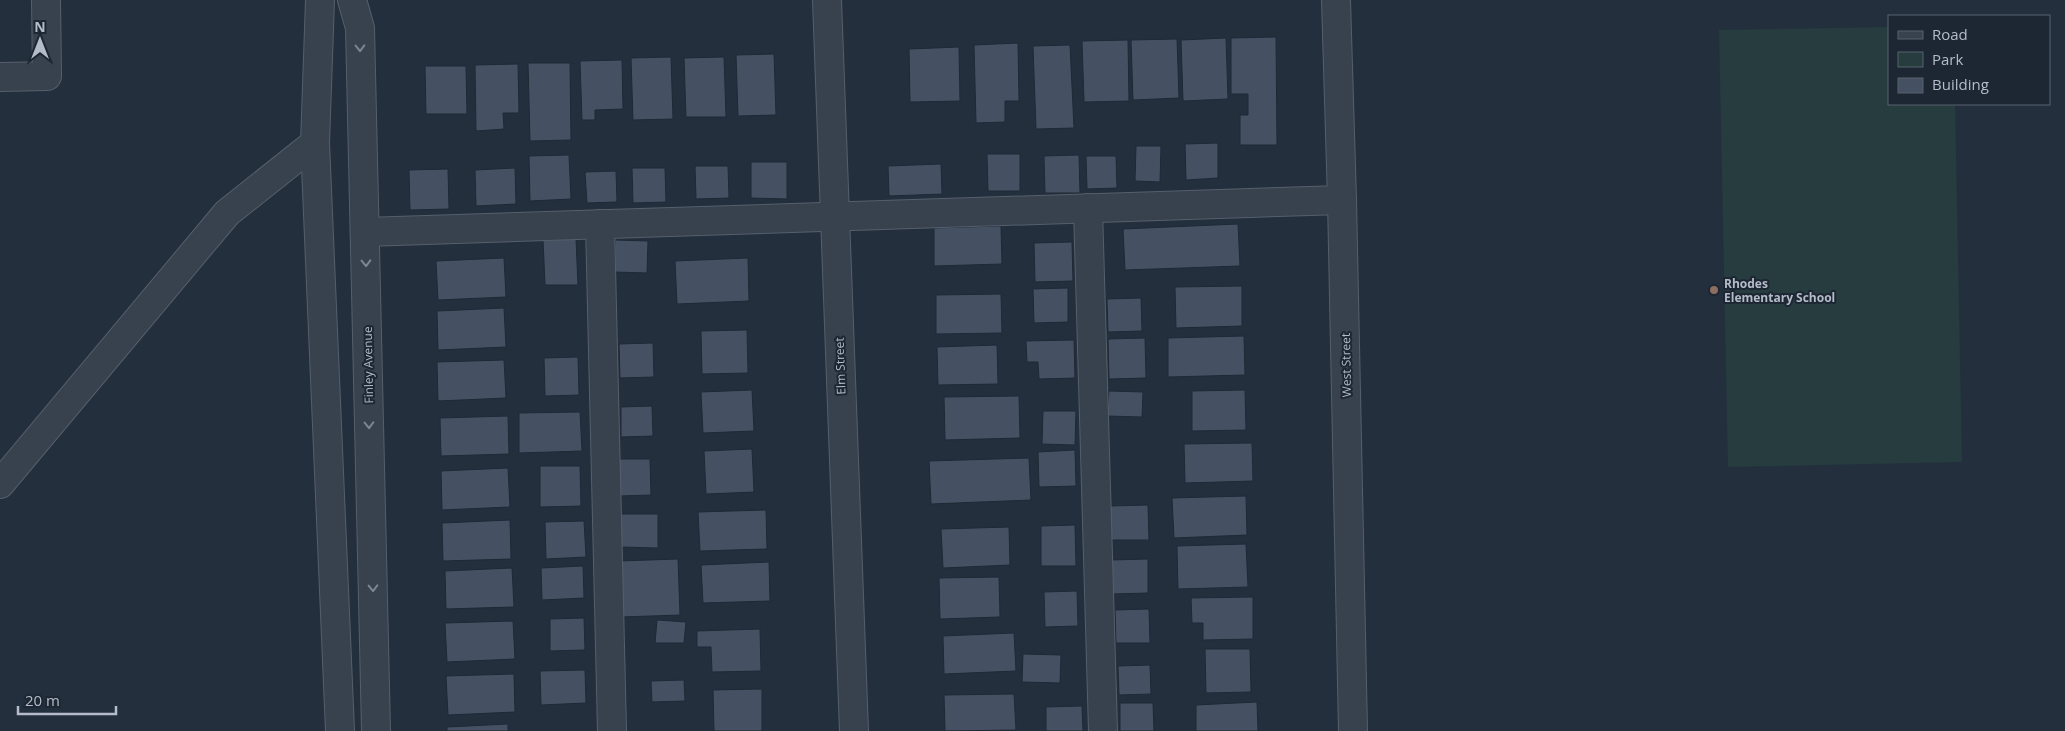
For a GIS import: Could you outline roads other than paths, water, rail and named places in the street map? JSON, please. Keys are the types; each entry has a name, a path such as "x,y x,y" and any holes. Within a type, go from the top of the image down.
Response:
{"street":[{"path":"0,77 47,76 46,0"},
{"path":"320,0 315,142 340,731"},
{"name":"Finley Avenue","path":"352,0 360,28 376,731"},
{"name":"Elm Street","path":"827,0 854,731"},
{"name":"West Street","path":"1336,0 1353,731"},
{"path":"0,484 227,213 315,142"},
{"path":"365,232 1342,200"},
{"path":"1088,208 1103,731"},
{"path":"600,224 612,731"}],"place":[{"name":"Rhodes Elementary School","path":"1714,290"}]}
